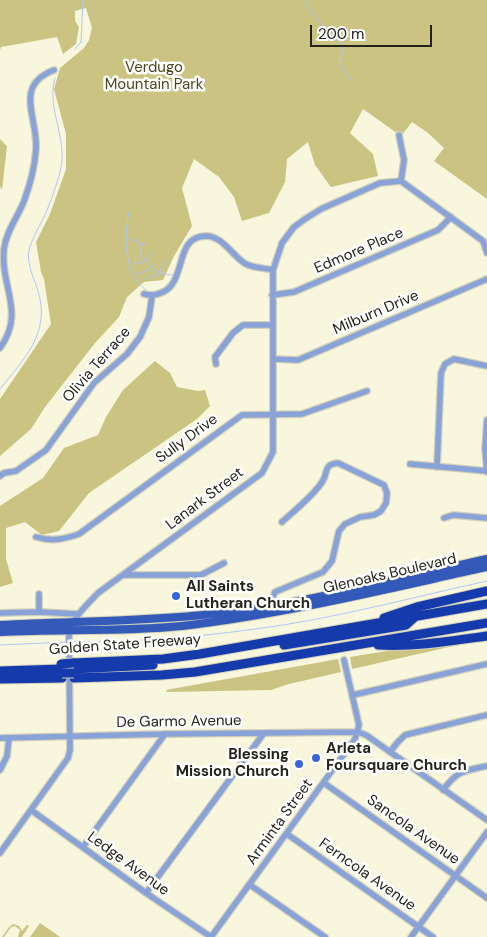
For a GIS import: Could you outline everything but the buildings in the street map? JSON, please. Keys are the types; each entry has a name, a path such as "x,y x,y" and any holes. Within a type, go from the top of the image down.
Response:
{"highway":[{"path":"370,624 402,611 487,591"},
{"name":"Golden State Freeway","path":"0,679 163,659 487,604"},
{"path":"74,671 187,662 406,625 416,616"},
{"name":"Golden State Freeway","path":"0,666 153,676 195,672 487,623"},
{"path":"74,671 132,672 184,668 404,631 412,636"},
{"path":"366,644 397,646 487,636"},
{"path":"0,673 62,671"}],"main road":[{"name":"Glenoaks Boulevard","path":"433,575 487,559"},
{"name":"Glenoaks Boulevard","path":"0,632 70,630 141,621 272,610 433,575 487,567"},
{"name":"Glenoaks Boulevard","path":"0,625 70,630"}],"street":[{"path":"0,347 8,335 12,322 12,310 3,266 4,247 8,234 25,200 37,147 30,97 32,86 43,74 54,70"},
{"path":"399,135 404,160 401,181 483,242 487,253"},
{"name":"Lanark Street","path":"0,853 68,758 70,737 68,648 70,630 78,614 98,592 123,576 262,473 273,452 273,270 282,244 294,227 321,209 380,183 401,181"},
{"name":"Edmore Place","path":"272,296 294,292 438,230 451,217"},
{"path":"144,294 152,296 174,284 185,250 191,241 201,236 210,236 217,239 247,265 273,270"},
{"name":"Milburn Drive","path":"273,359 298,360 487,279"},
{"name":"Olivia Terrace","path":"0,476 4,473 16,471 46,450 94,384 127,354 140,337 148,318 152,296"},
{"path":"216,364 215,357 238,329 243,326 272,325"},
{"path":"437,467 442,373 445,364 454,359 487,366"},
{"name":"Sully Drive","path":"36,537 56,540 79,534 242,415 302,414 367,391"},
{"path":"410,464 487,473 484,449 487,420"},
{"path":"272,610 273,594 277,589 317,575 328,567 334,556 339,531 351,520 374,515 381,511 386,503 387,493 384,485 338,463 333,464 328,466 322,483 282,522"},
{"path":"444,518 453,515 487,518"},
{"path":"123,576 201,575 224,563"},
{"path":"39,594 39,612"},
{"path":"0,613 78,614"},
{"path":"344,660 353,694 359,725 358,732 366,735 487,820"},
{"path":"353,694 487,664"},
{"path":"390,752 401,738 410,733 487,715"},
{"name":"De Garmo Avenue","path":"0,738 358,732"},
{"name":"Arminta Street","path":"211,937 324,783 358,732"},
{"path":"146,893 264,733"},
{"path":"83,847 165,734"},
{"path":"0,770 7,756 9,738"},
{"path":"443,790 451,779 458,774 487,766"},
{"name":"Sancola Avenue","path":"324,783 487,898"},
{"name":"Ledge Avenue","path":"31,810 146,893 211,937"},
{"path":"411,937 487,832"},
{"name":"Ferncola Avenue","path":"287,834 433,937"},
{"path":"250,885 325,937"}],"green space":[{"name":"Verdugo Mountain Park","path":"0,0 487,0 487,199 434,161 444,148 428,133 412,122 401,136 363,109 350,133 373,154 378,176 331,187 315,165 308,142 287,159 285,182 269,213 242,221 234,197 219,177 194,159 182,188 192,226 174,256 163,280 144,282 127,297 119,317 95,343 45,407 31,429 0,456 0,399 51,324 36,242 50,214 66,169 66,134 54,89 60,68 84,48 89,40 92,28 86,8 75,11 75,21 79,27 76,44 63,54 57,37 1,47 0,50"},
{"path":"0,139 7,146 2,190 0,186"},
{"path":"155,361 170,373 177,387 198,391 205,390 210,406 197,419 89,493 59,531 42,535 25,522 6,528 6,559 13,583 0,587 0,506 43,478 64,448 98,435 106,417 123,390"},
{"path":"458,645 352,669 350,657 406,648"},
{"path":"338,659 341,672 271,690 167,692 166,690"},
{"path":"40,923 60,937 30,937"},
{"path":"13,924 19,926 22,931 27,925 29,926 22,937 18,937 20,930 15,926 11,927 2,937 9,927"}],"waterway":[{"path":"75,49 81,42 83,0"},
{"path":"305,0 313,15 341,45 343,52 339,64 351,80"},
{"path":"0,389 26,356 38,333 41,320 41,306 29,265 28,255 51,199 62,161 61,140 53,98 55,78"},
{"path":"129,212 126,233 129,265 139,283 147,291"},
{"path":"129,238 141,244 146,243"},
{"path":"141,244 141,258 143,261"},
{"path":"133,262 140,264 155,250"},
{"path":"146,260 158,272 174,275"},
{"path":"146,279 159,274 165,262"},
{"path":"138,274 151,269 155,264"},
{"path":"71,642 177,638 283,625 360,610 487,581"},
{"path":"0,645 67,642"}],"place":[{"name":"All Saints Lutheran Church","path":"176,596"},
{"name":"Arleta Foursquare Church","path":"316,758"},
{"name":"Blessing Mission Church","path":"299,764"}]}
